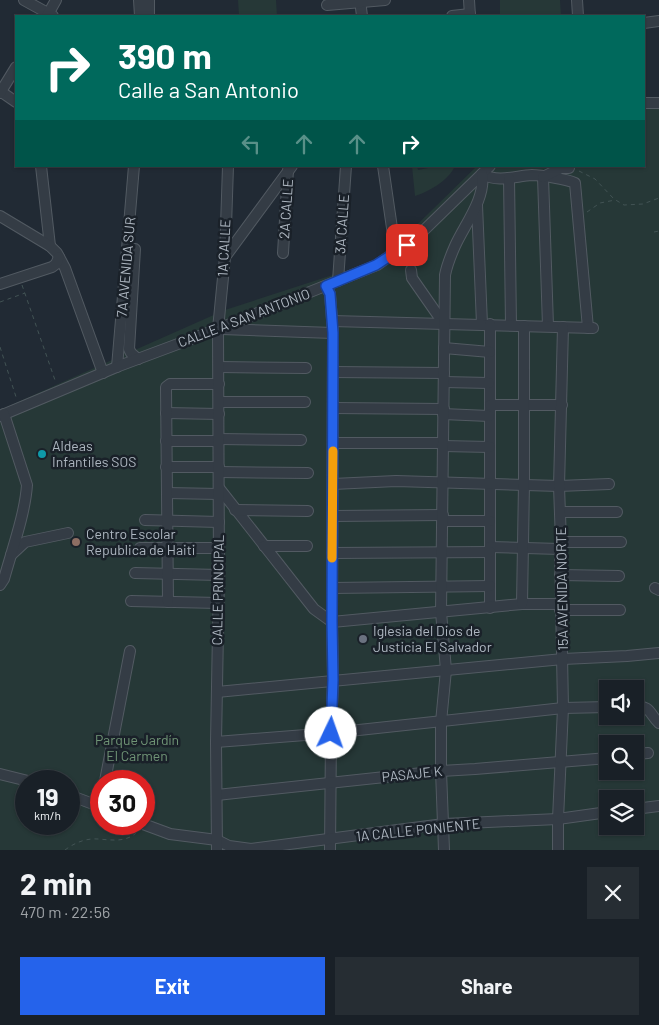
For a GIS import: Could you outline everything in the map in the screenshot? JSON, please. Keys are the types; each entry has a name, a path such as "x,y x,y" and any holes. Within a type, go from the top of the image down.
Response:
{"street":[{"path":"24,0 48,15"},
{"path":"50,15 56,0"},
{"path":"139,0 140,15"},
{"path":"149,0 149,15"},
{"path":"327,5 385,0"},
{"path":"469,0 470,15"},
{"path":"577,0 578,15"},
{"path":"360,1 362,15"},
{"path":"645,23 659,20"},
{"path":"15,69 0,92 15,101"},
{"path":"645,103 659,103"},
{"path":"41,167 50,246"},
{"name":"7A AVENIDA SUR","path":"117,367 134,167"},
{"name":"7A AVENIDA SUR","path":"138,359 130,353 129,349 141,167"},
{"name":"1A CALLE","path":"218,329 225,257 228,167"},
{"name":"3A CALLE","path":"338,281 346,167"},
{"path":"383,167 393,235"},
{"path":"225,257 289,168"},
{"name":"2A CALLE","path":"283,253 289,168"},
{"path":"543,177 561,168 569,168"},
{"path":"332,321 591,328 575,183 530,175 490,178 486,170"},
{"path":"444,850 441,722 446,670 442,612 442,552 446,270 455,246 477,203 486,170"},
{"name":"CALLE A SAN ANTONIO","path":"2,415 117,367 218,329 376,265 410,242 486,170"},
{"path":"543,177 548,326"},
{"path":"509,178 511,326"},
{"path":"477,203 486,324 490,352 490,608"},
{"path":"0,216 50,246 59,257 65,268 103,373"},
{"path":"0,284 52,267 59,257"},
{"path":"411,270 412,278 444,324"},
{"path":"326,286 330,294 333,333 333,680 330,845"},
{"path":"522,604 525,405 524,326"},
{"name":"15A AVENIDA NORTE","path":"558,850 563,708 560,607 560,486 563,328"},
{"path":"218,329 333,333"},
{"name":"CALLE PRINCIPAL","path":"217,845 218,329"},
{"path":"444,348 490,352"},
{"path":"219,367 306,368"},
{"path":"333,372 444,377 490,383"},
{"path":"168,602 166,388 168,385 219,384"},
{"path":"219,402 305,402"},
{"path":"333,408 444,411 489,410 525,405 562,405"},
{"path":"166,413 219,414"},
{"path":"0,585 4,579 27,484 2,415"},
{"path":"166,441 301,440"},
{"path":"333,443 443,445 490,448"},
{"path":"166,467 308,473"},
{"path":"333,484 396,481 560,486 609,484"},
{"path":"167,493 219,491 314,608 332,622 522,604 620,610"},
{"path":"235,510 308,511"},
{"path":"561,512 617,512"},
{"path":"333,516 443,518 490,521"},
{"path":"145,520 219,522"},
{"path":"10,556 25,542 68,533"},
{"path":"332,553 442,552 620,542"},
{"path":"264,546 307,546"},
{"path":"140,548 219,548"},
{"path":"135,573 219,574"},
{"path":"560,575 619,576"},
{"path":"332,588 490,586"},
{"path":"131,601 218,603"},
{"path":"108,770 118,734 130,651"},
{"path":"217,692 562,659 627,656 659,652"},
{"path":"216,742 331,733 563,708 599,707"},
{"path":"644,707 648,709 659,723"},
{"path":"644,753 648,753"},
{"name":"PASAJE K","path":"217,795 441,770 599,759"},
{"path":"0,774 15,778"},
{"path":"644,808 659,806"},
{"name":"1A CALLE PONIENTE","path":"155,828 170,834 217,845 238,849 251,849 330,845 444,824 558,819 599,813"}],"path":[{"path":"569,168 580,171 595,179 616,200 624,205 643,204 659,198"},
{"path":"579,220 595,205 616,200"},
{"path":"654,232 659,231"},
{"path":"20,278 58,391"},
{"path":"0,302 25,294"},
{"path":"0,347 20,407"},
{"path":"65,850 80,841 96,838 107,841 124,840 134,835"}],"green space":[{"path":"238,0 276,0 277,15 239,15"},
{"path":"500,0 560,0 561,15 500,15"},
{"name":"Parque Jardín El Carmen","path":"659,107 659,850 0,850 0,410 121,356 123,349 128,353 225,310 382,259 476,167 645,167 645,108"},
{"path":"412,167 417,167 418,170 433,167 454,167 438,185 415,196"}],"slow traffic":[{"path":"332,558 333,451"}],"place":[{"name":"Aldeas Infantiles SOS","path":"42,454"},
{"name":"Centro Escolar Republica de Haiti","path":"76,542"},
{"name":"Iglesia del Dios de Justicia El Salvador","path":"363,639"}],"route":[{"path":"331,733 333,680 333,333 330,294 326,286 376,265 407,245"}]}
